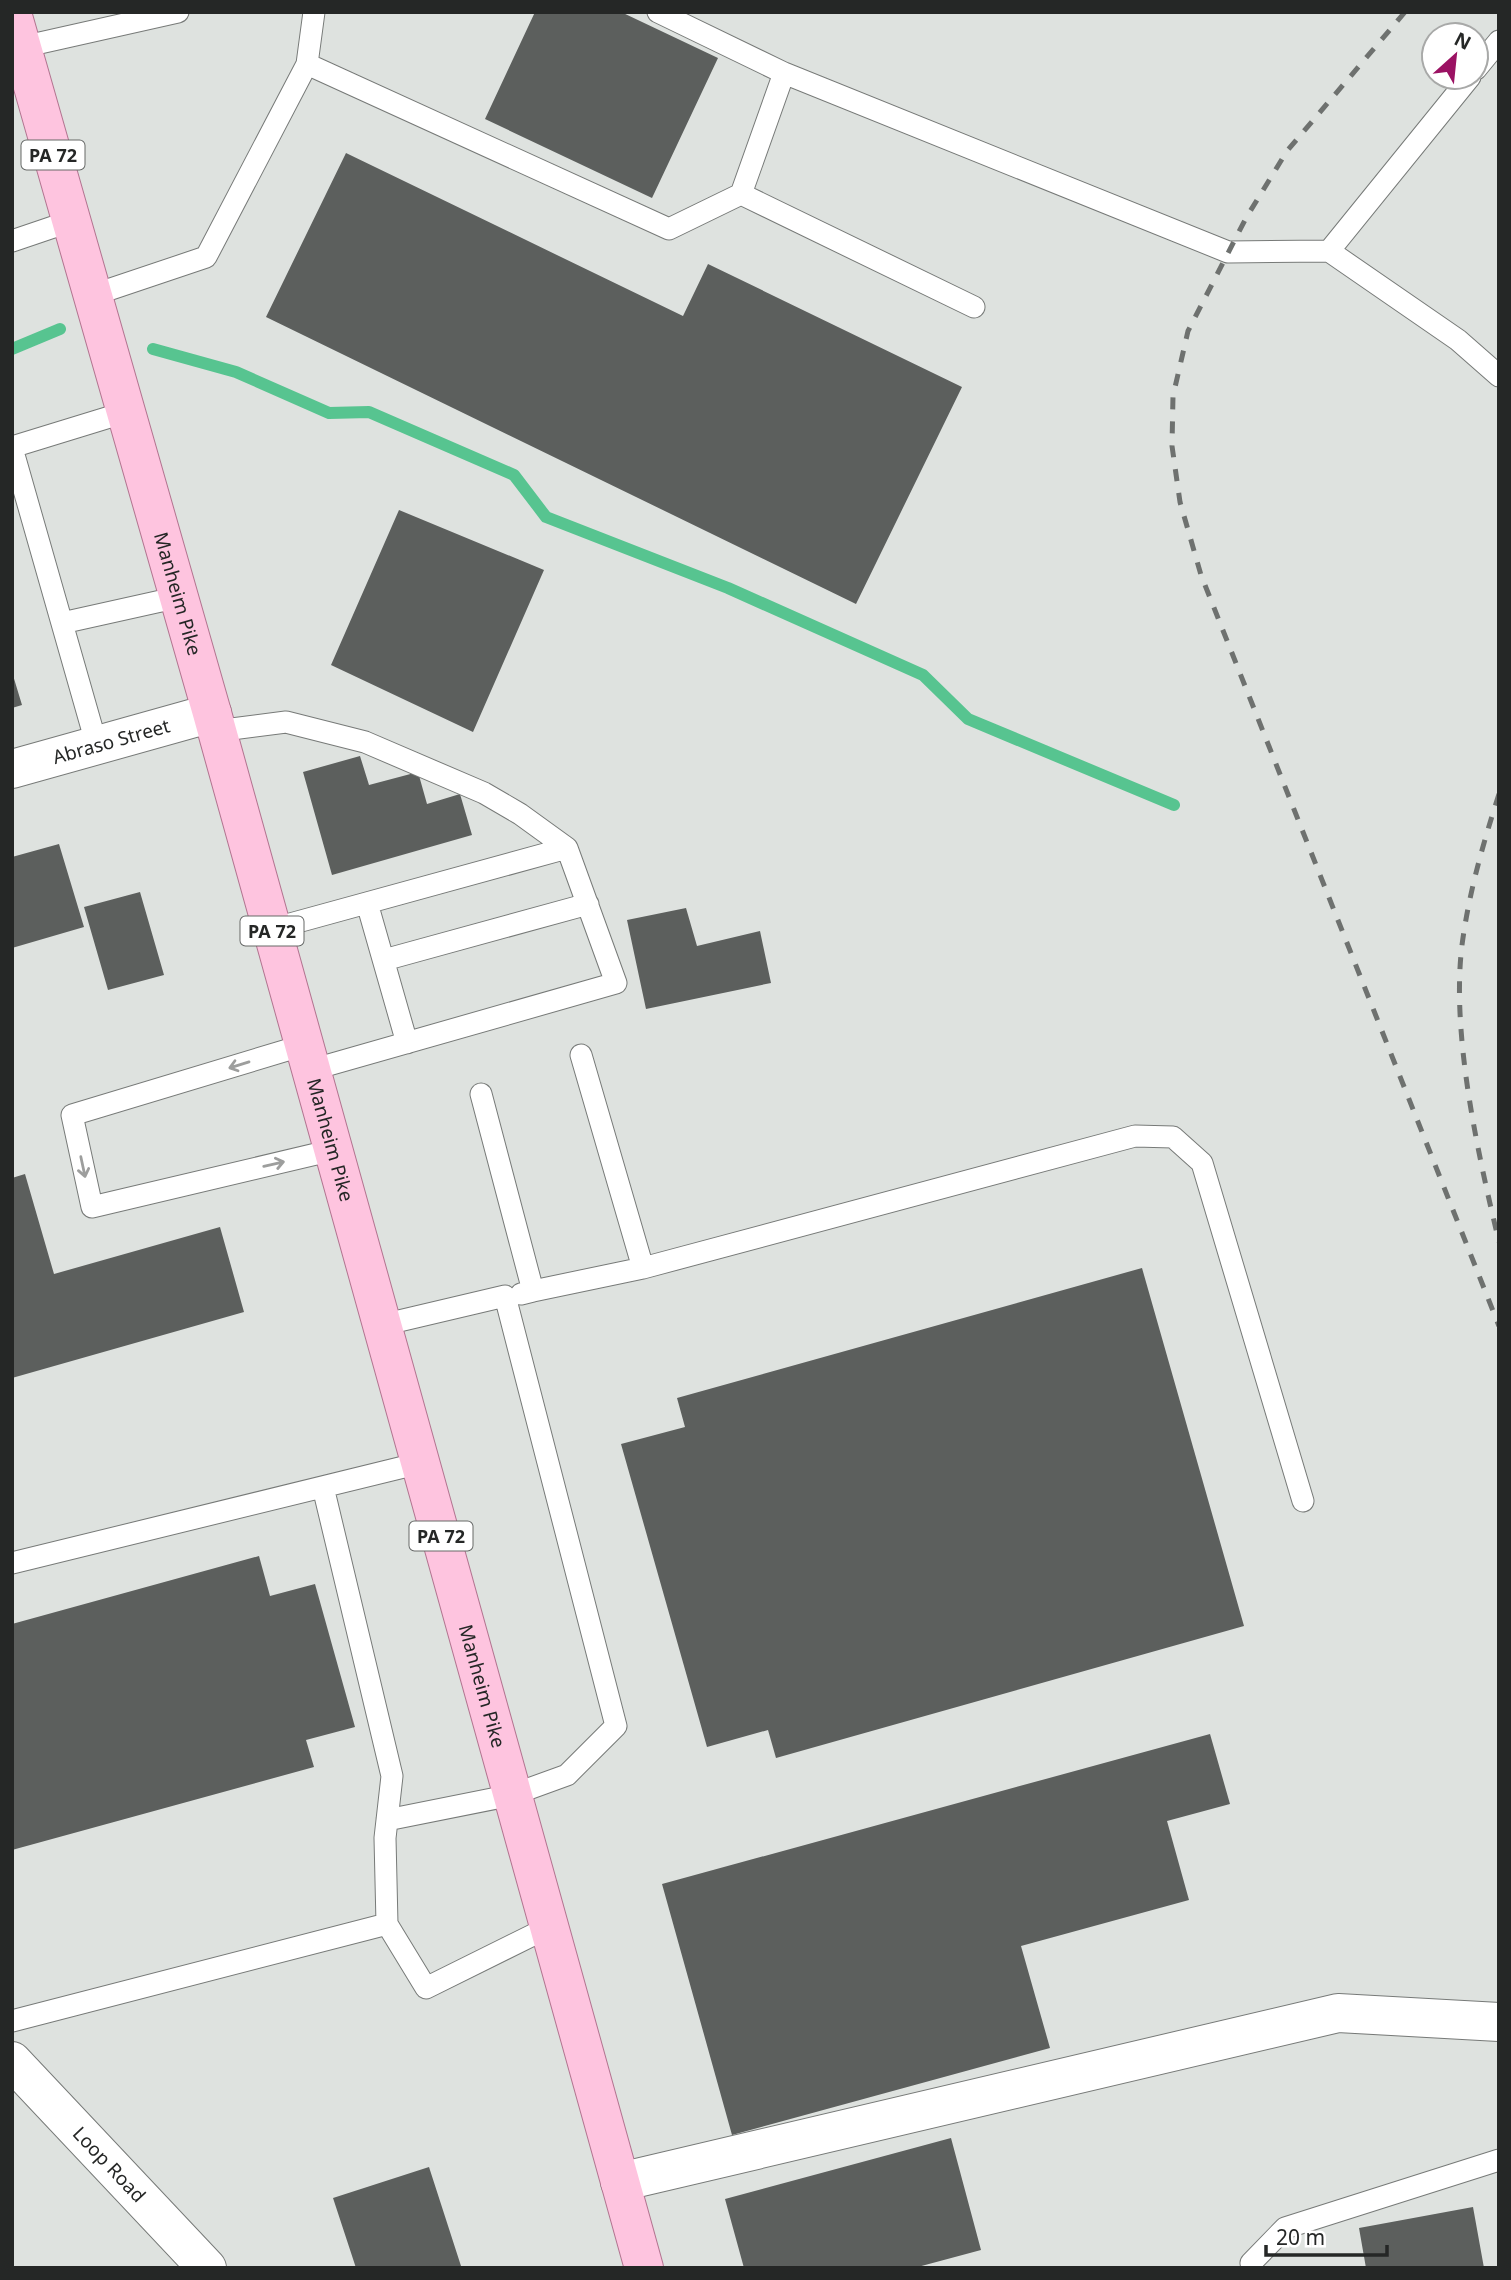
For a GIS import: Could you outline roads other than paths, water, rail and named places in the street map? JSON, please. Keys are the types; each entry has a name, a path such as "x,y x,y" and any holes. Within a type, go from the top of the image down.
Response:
{"main road":[{"name":"Manheim Pike","path":"17,30 179,597 644,2268"}],"street":[{"name":"Abraso Street","path":"12,769 97,746 214,722"},
{"path":"620,2182 1338,2013 1499,2022"},
{"name":"Loop Road","path":"12,2061 207,2268"}],"lane":[{"path":"17,30 178,12"},
{"path":"93,295 206,257 307,64 314,12"},
{"path":"658,12 784,73 1228,253 1329,251 1458,340 1499,376"},
{"path":"307,64 669,229 741,194 784,73"},
{"path":"1329,251 1459,91"},
{"path":"741,194 974,307"},
{"path":"12,241 71,221"},
{"path":"97,746 12,448 126,412"},
{"path":"62,623 179,597"},
{"path":"214,722 286,722 365,742 484,793 520,814 567,848 616,983 407,1043 308,1058 72,1115 92,1207 333,1150"},
{"path":"271,929 567,848"},
{"path":"367,903 407,1043"},
{"path":"384,960 588,904"},
{"path":"581,1055 643,1268"},
{"path":"481,1094 533,1291"},
{"path":"382,1325 643,1268 1135,1136 1173,1137 1202,1163 1303,1501"},
{"path":"387,1820 512,1795 567,1775 616,1726 505,1297"},
{"path":"12,1563 421,1463"},
{"path":"323,1487 393,1776 387,1820 387,1924 426,1988 549,1927"},
{"path":"12,2021 387,1924"},
{"path":"1252,2268 1251,2263 1285,2228 1499,2160"}],"waterway":[{"path":"12,349 60,329"},
{"path":"153,349 236,372 329,413 369,412 514,475 546,517 728,588 923,675 968,719 1174,805"}],"railway":[{"path":"1405,12 1287,151 1246,218 1188,331 1173,396 1172,446 1180,502 1201,575 1499,1326"},
{"path":"1499,794 1468,906 1460,980 1463,1055 1475,1133 1499,1242"}]}
